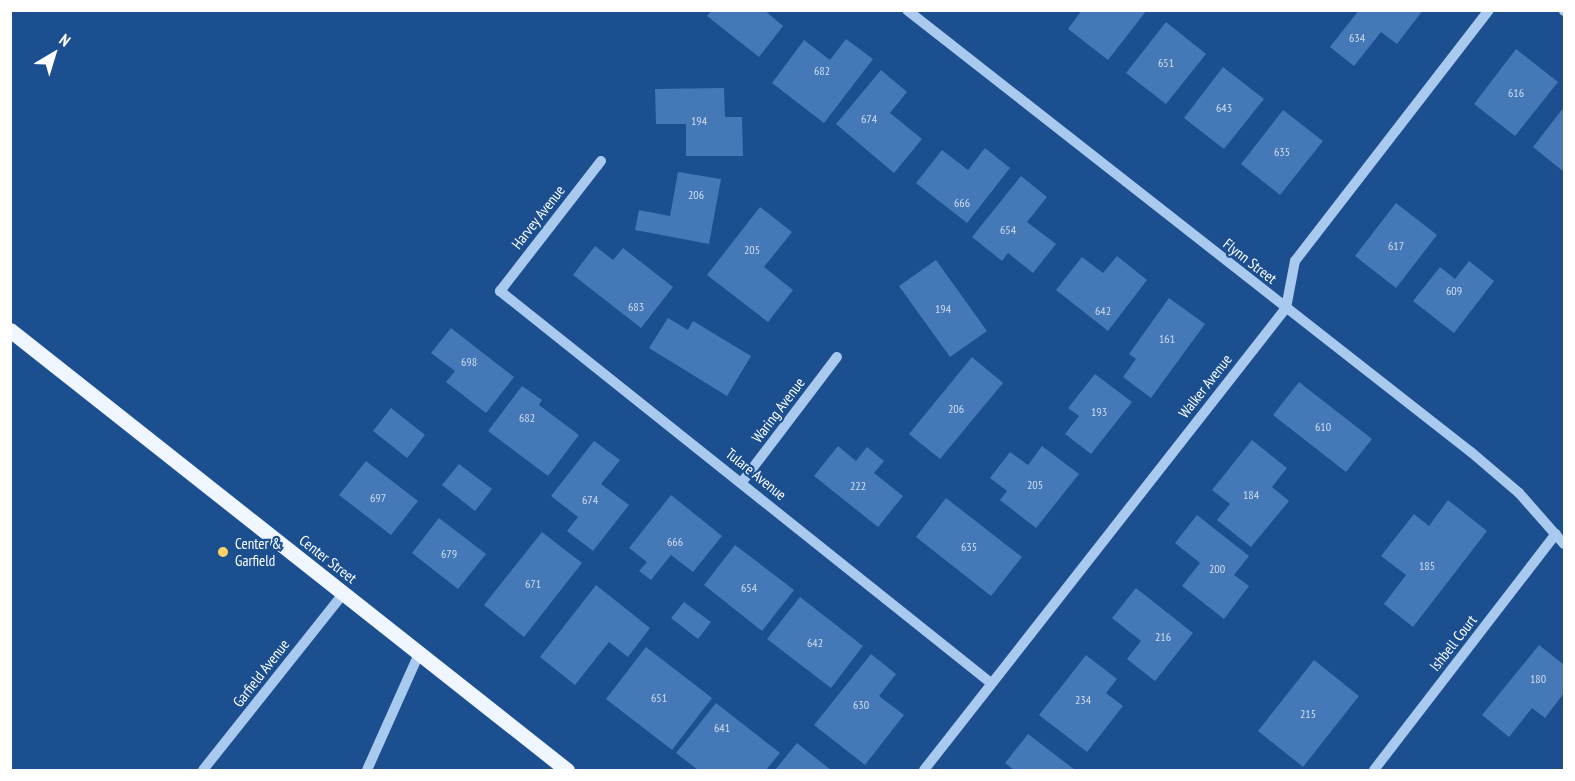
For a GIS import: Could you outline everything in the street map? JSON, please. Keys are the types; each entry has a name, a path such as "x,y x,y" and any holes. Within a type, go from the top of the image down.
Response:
{"main road":[{"name":"Center Street","path":"10,330 567,771"}],"street":[{"name":"Flynn Street","path":"907,10 1471,452 1518,493 1564,544"},
{"name":"Walker Avenue","path":"924,771 1286,308 1295,261 1489,10"},
{"name":"Harvey Avenue","path":"500,291 601,161"},
{"name":"Tulare Avenue","path":"500,291 992,683"},
{"name":"Waring Avenue","path":"742,482 837,357"},
{"name":"Ishbell Court","path":"1374,771 1556,534"},
{"name":"Garfield Avenue","path":"203,771 342,594"},
{"path":"367,771 419,654"}],"building":[{"path":"712,10 764,10 783,26 759,57 707,16"},
{"path":"1082,10 1147,10 1108,60 1068,29"},
{"path":"1359,10 1423,10 1397,44 1381,32 1354,66 1330,47"},
{"path":"1166,22 1206,54 1166,104 1126,73"},
{"path":"846,39 873,59 824,123 772,83 804,40 830,60"},
{"path":"1516,49 1558,82 1515,136 1474,104"},
{"path":"1223,67 1264,99 1224,149 1184,118"},
{"path":"881,70 907,92 890,113 922,139 894,173 836,124"},
{"path":"724,88 725,117 742,117 743,156 686,156 686,124 656,124 655,89"},
{"path":"1564,107 1564,172 1533,147"},
{"path":"1283,110 1323,141 1280,195 1241,164"},
{"path":"985,148 1010,168 967,223 916,183 942,150 968,170"},
{"path":"678,172 721,179 709,244 635,230 639,210 670,216"},
{"path":"1021,176 1047,197 1027,222 1056,244 1033,273 1008,253 1002,261 972,237"},
{"path":"1396,203 1437,235 1396,288 1355,256"},
{"path":"760,207 792,232 764,267 793,290 768,322 707,275"},
{"path":"595,246 613,260 623,248 673,287 641,328 573,275"},
{"path":"1117,256 1147,280 1108,331 1056,290 1082,257 1103,273"},
{"path":"936,260 987,331 950,357 899,286"},
{"path":"1469,261 1494,281 1454,333 1413,301 1440,267 1455,279"},
{"path":"1169,298 1205,324 1151,398 1123,377 1136,359 1129,354"},
{"path":"668,318 688,330 693,321 751,356 727,396 649,348"},
{"path":"451,328 514,377 486,413 446,382 455,371 431,353"},
{"path":"972,357 1003,383 940,459 909,434"},
{"path":"1095,374 1132,402 1091,454 1065,434 1079,416 1068,408"},
{"path":"1299,382 1372,439 1346,472 1273,415"},
{"path":"522,386 542,400 539,405 579,435 548,476 488,431"},
{"path":"391,408 425,435 407,458 373,431"},
{"path":"1252,440 1287,468 1272,487 1289,501 1251,547 1217,520 1230,504 1212,490"},
{"path":"594,441 620,460 601,484 629,505 593,551 567,531 578,517 551,496"},
{"path":"838,446 856,461 867,447 884,461 874,473 903,496 878,527 814,476"},
{"path":"1042,446 1079,474 1036,528 1000,500 1007,491 990,478 1010,452 1028,465"},
{"path":"366,461 418,501 391,535 339,495"},
{"path":"459,464 492,489 475,511 442,485"},
{"path":"671,495 722,536 693,572 671,555 651,580 639,571 647,562 629,548"},
{"path":"946,498 1022,557 991,596 916,537"},
{"path":"1448,500 1487,531 1413,627 1384,604 1406,575 1381,556 1414,514 1429,526"},
{"path":"1197,515 1249,556 1234,575 1249,586 1224,619 1182,586 1200,563 1175,543"},
{"path":"439,518 486,554 458,589 412,553"},
{"path":"542,532 582,563 524,637 484,605"},
{"path":"735,545 794,590 762,631 704,585"},
{"path":"596,585 650,628 628,657 609,642 575,685 540,657"},
{"path":"1136,588 1193,633 1155,681 1127,659 1141,641 1112,618"},
{"path":"800,597 863,646 831,688 767,639"},
{"path":"684,602 711,622 698,639 671,618"},
{"path":"1539,645 1564,665 1564,693 1545,718 1532,708 1509,737 1482,715"},
{"path":"646,647 712,698 672,750 606,699"},
{"path":"871,654 896,674 879,696 904,715 865,765 814,725"},
{"path":"1086,655 1117,679 1106,693 1123,706 1087,752 1039,715"},
{"path":"1314,660 1359,696 1303,767 1258,731"},
{"path":"716,703 780,753 766,770 698,770 676,753"},
{"path":"1028,734 1075,770 1014,770 1005,763"},
{"path":"797,743 831,770 775,770"}],"place":[{"name":"Center & Garfield","path":"223,552"}]}
